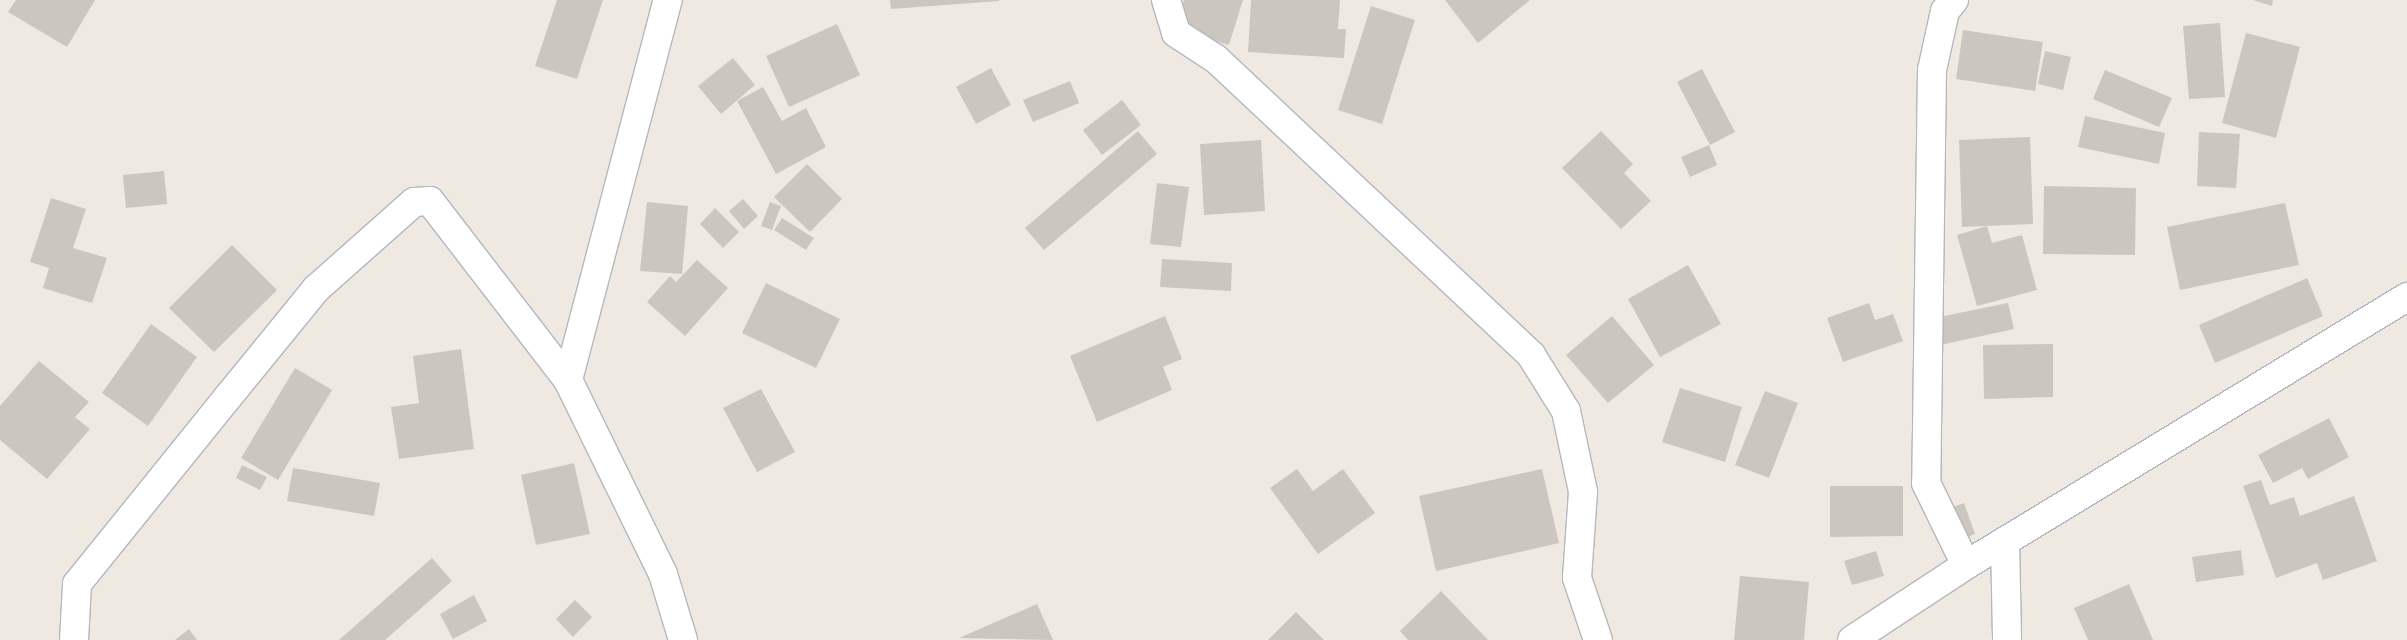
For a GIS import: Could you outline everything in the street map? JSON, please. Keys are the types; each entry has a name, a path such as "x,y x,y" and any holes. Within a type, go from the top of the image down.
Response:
{"street":[{"path":"568,380 668,0"},
{"path":"1166,0 1176,33 1216,59 1531,355 1566,412 1583,492 1577,578 1598,640"},
{"path":"1954,0 1945,11 1932,70 1926,483 1966,565"},
{"path":"74,640 77,584 316,289 414,202 430,201 568,380 663,574 683,640"},
{"path":"1852,640 1966,565 2407,297"},
{"path":"2005,542 2007,640"}],"building":[{"path":"16,0 95,0 67,47 8,12"},
{"path":"557,0 603,0 577,79 535,66"},
{"path":"890,0 999,0 999,1 891,9"},
{"path":"1184,0 1243,0 1229,45 1175,29"},
{"path":"1251,0 1340,0 1338,29 1346,29 1344,58 1248,52"},
{"path":"1445,0 1530,0 1478,43"},
{"path":"2253,0 2273,0 2272,6"},
{"path":"1371,6 1415,20 1382,124 1338,110"},
{"path":"2220,23 2225,97 2189,99 2183,26"},
{"path":"837,24 860,75 789,107 766,56"},
{"path":"1963,30 2043,42 2035,91 1956,79"},
{"path":"2246,33 2300,47 2276,138 2222,123"},
{"path":"2045,51 2071,57 2063,90 2038,84"},
{"path":"733,58 755,85 721,114 698,86"},
{"path":"991,68 1011,105 976,124 956,87"},
{"path":"1702,69 1735,132 1710,145 1677,82"},
{"path":"2105,70 2172,98 2159,127 2093,99"},
{"path":"1070,81 1079,103 1033,122 1023,100"},
{"path":"763,87 782,121 806,108 826,147 776,174 737,101"},
{"path":"1122,100 1141,125 1102,155 1083,130"},
{"path":"2085,116 2165,133 2159,164 2078,147"},
{"path":"1138,131 1157,154 1044,250 1025,228"},
{"path":"1601,131 1633,164 1624,173 1651,201 1621,229 1562,168"},
{"path":"2199,132 2240,134 2236,188 2197,186"},
{"path":"2030,137 2033,224 1962,227 1959,140"},
{"path":"1261,140 1265,211 1204,215 1200,144"},
{"path":"1709,145 1717,165 1690,177 1681,157"},
{"path":"807,164 842,199 810,232 774,197"},
{"path":"164,171 167,204 126,208 123,175"},
{"path":"1157,183 1189,187 1181,247 1150,244"},
{"path":"2044,186 2136,188 2135,255 2043,254"},
{"path":"51,198 86,209 73,248 107,258 92,303 43,288 49,268 30,262"},
{"path":"743,199 758,216 744,229 729,211"},
{"path":"647,202 688,206 682,274 640,271"},
{"path":"770,202 781,206 772,230 761,226"},
{"path":"2285,203 2299,265 2180,290 2167,227"},
{"path":"715,208 739,232 723,248 700,224"},
{"path":"782,218 814,238 806,250 774,230"},
{"path":"1987,226 1992,243 2022,235 2037,290 1977,306 1957,235"},
{"path":"232,245 277,290 214,352 169,308"},
{"path":"1162,259 1232,263 1231,291 1160,287"},
{"path":"697,260 728,288 685,336 647,302 670,276 676,282"},
{"path":"1688,265 1721,324 1660,357 1628,299"},
{"path":"2307,278 2323,316 2215,363 2199,325"},
{"path":"766,283 840,319 816,368 742,333"},
{"path":"1869,303 1875,320 1893,314 1903,341 1843,362 1827,318"},
{"path":"2008,303 2014,329 1940,345 1934,318"},
{"path":"1165,316 1182,359 1163,367 1172,390 1097,422 1070,356"},
{"path":"1612,316 1654,365 1608,403 1566,355"},
{"path":"151,324 197,357 148,426 102,393"},
{"path":"2053,344 2053,397 1984,399 1983,345"},
{"path":"461,349 474,449 399,459 391,407 419,403 413,356"},
{"path":"39,361 89,402 75,417 90,429 47,479 0,440 0,406"},
{"path":"295,368 332,390 278,480 241,458"},
{"path":"1680,388 1742,407 1725,462 1662,442"},
{"path":"761,389 795,452 757,472 723,408"},
{"path":"1765,391 1798,403 1769,478 1735,465"},
{"path":"2329,418 2349,457 2308,479 2302,468 2273,483 2258,455"},
{"path":"574,463 590,534 536,545 521,475"},
{"path":"242,465 267,477 260,490 236,478"},
{"path":"293,468 380,483 374,516 287,501"},
{"path":"1297,469 1313,491 1343,469 1375,513 1318,554 1270,488"},
{"path":"1542,469 1559,543 1436,571 1419,496"},
{"path":"2261,480 2270,505 2294,497 2300,516 2354,496 2377,561 2323,580 2317,563 2276,578 2243,486"},
{"path":"1830,486 1903,486 1903,536 1830,537"},
{"path":"1964,503 1975,534 1949,544 1939,512"},
{"path":"2241,550 2244,575 2196,582 2192,557"},
{"path":"1876,551 1884,576 1852,585 1844,561"},
{"path":"432,558 452,581 385,640 339,640"},
{"path":"1740,576 1809,582 1804,640 1734,640"},
{"path":"2129,584 2153,640 2088,640 2074,608"},
{"path":"1441,591 1488,640 1408,640 1400,631"},
{"path":"474,595 487,621 453,639 440,614"},
{"path":"575,600 592,617 573,637 556,619"},
{"path":"1037,604 1053,640 959,638"},
{"path":"1296,612 1324,640 1268,640"},
{"path":"189,629 197,640 175,640"}]}
